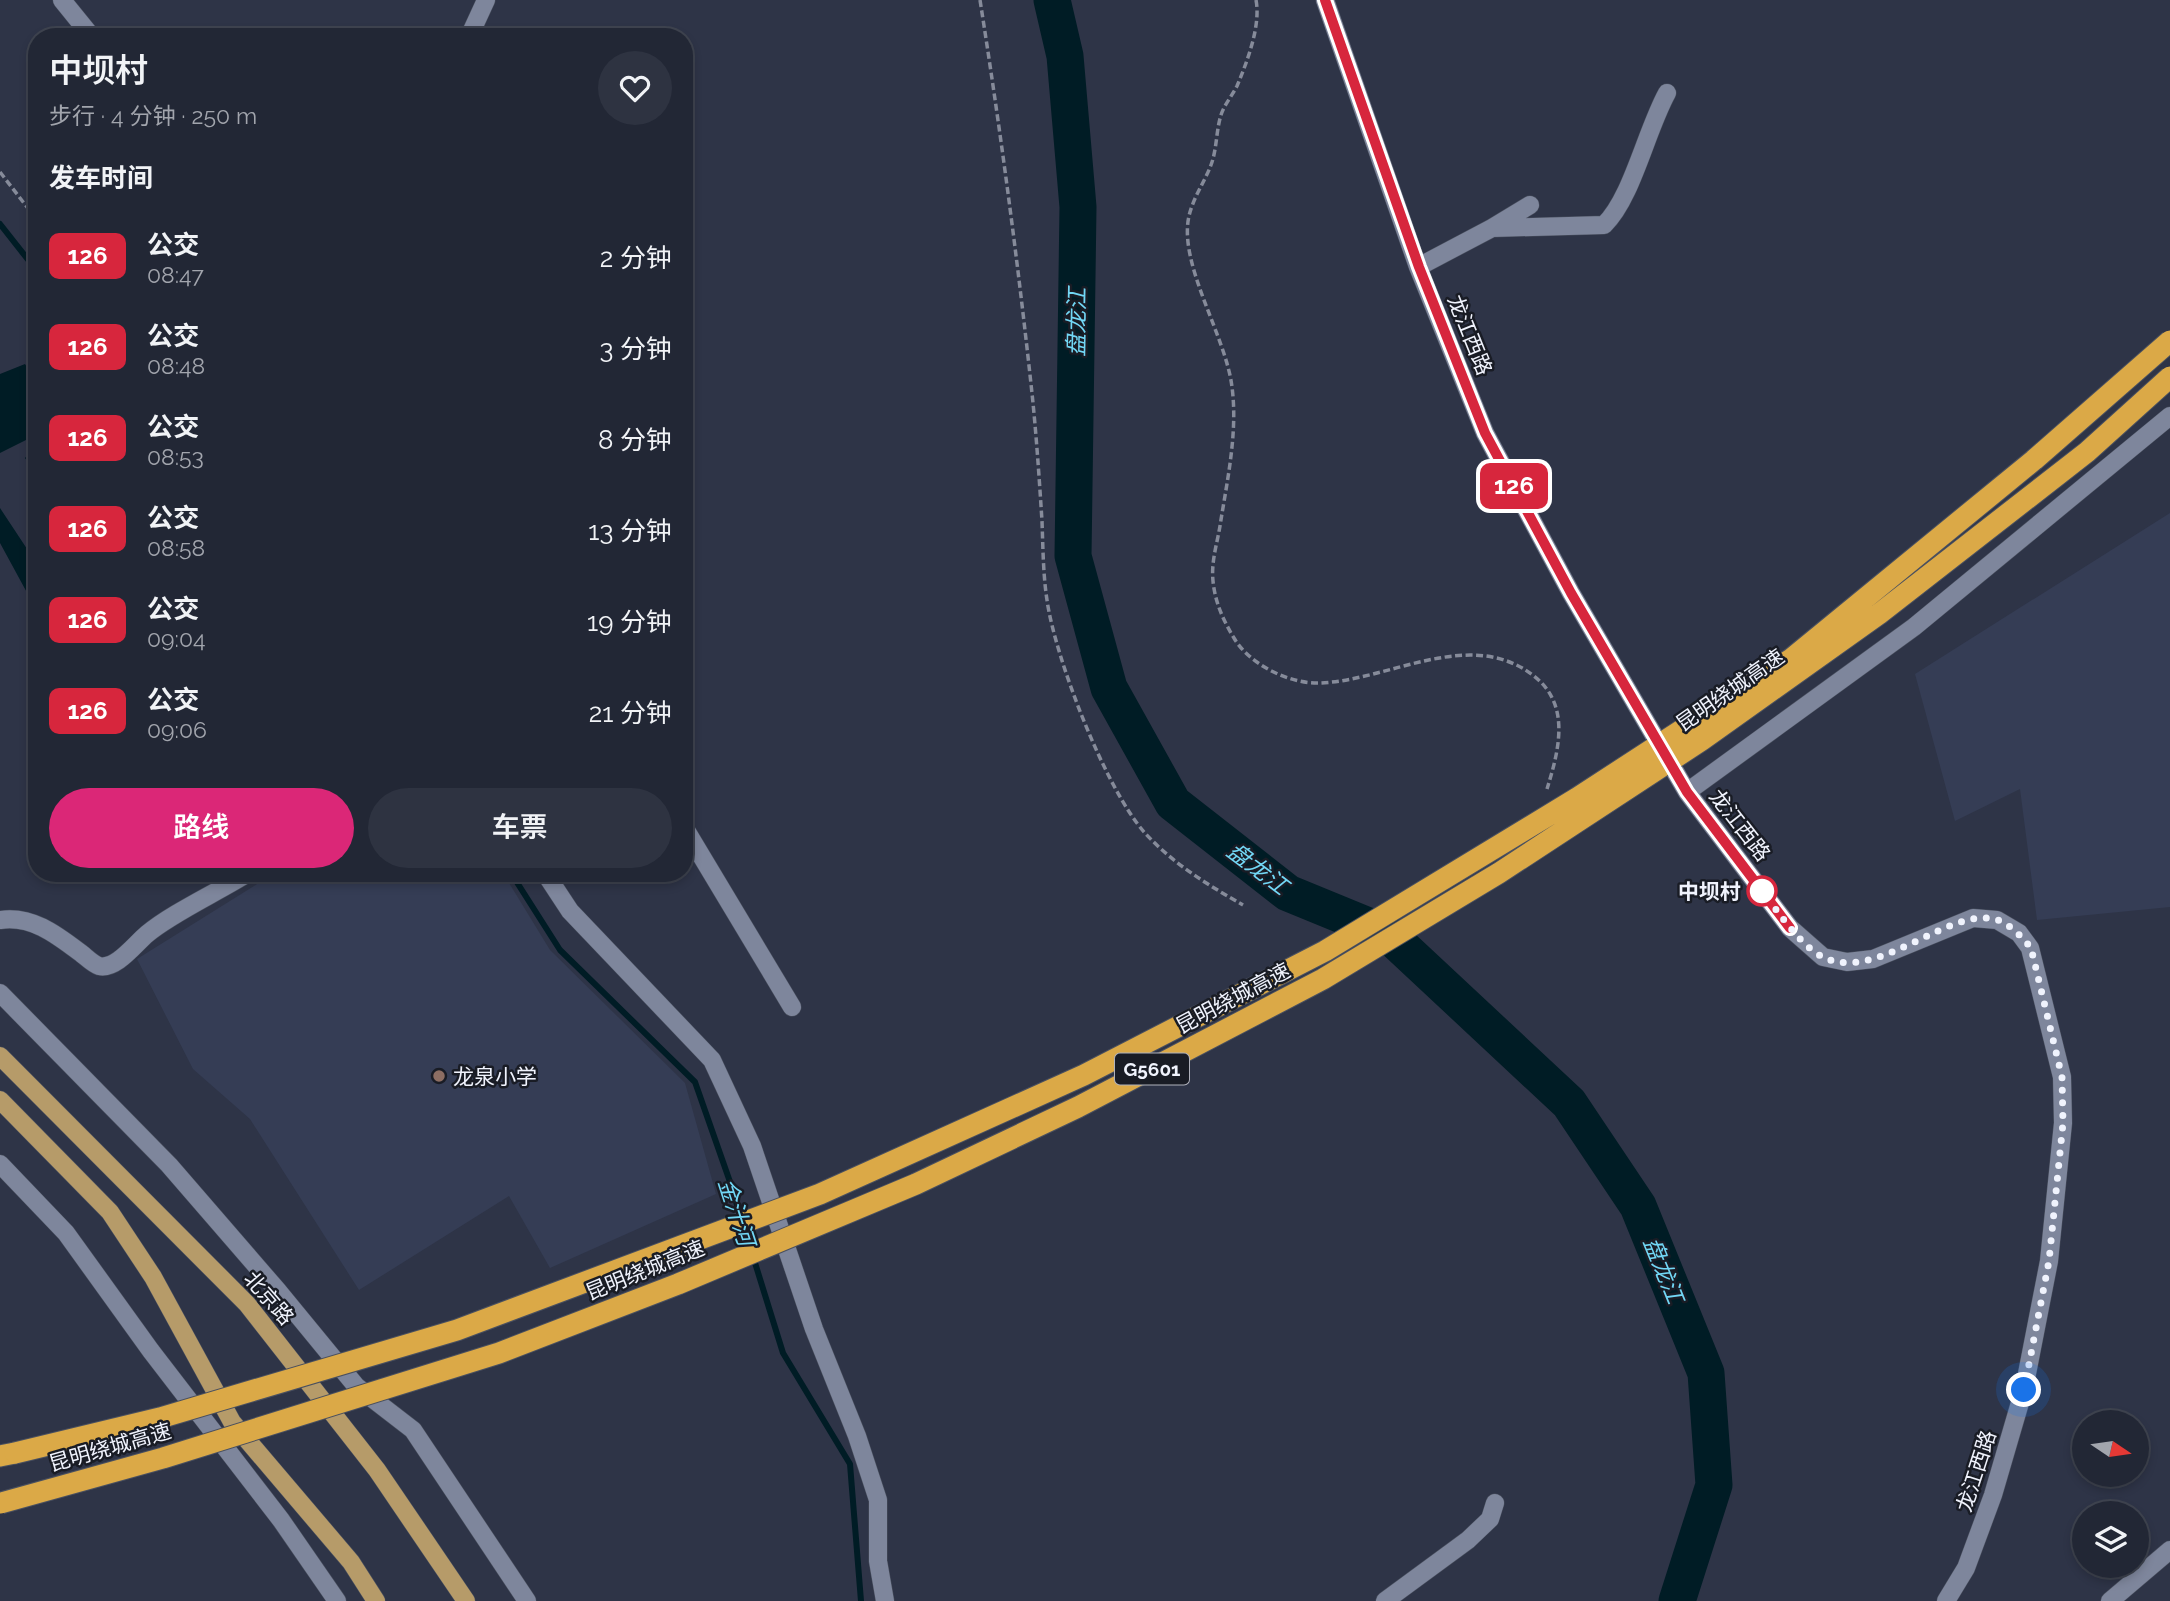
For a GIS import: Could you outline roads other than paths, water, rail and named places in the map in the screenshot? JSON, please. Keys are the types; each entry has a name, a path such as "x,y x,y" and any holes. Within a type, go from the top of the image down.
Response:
{"highway":[{"name":"昆明绕城高速","path":"7,1455 160,1418 457,1330 820,1194 1084,1075 1325,951 1577,798 1791,659 2034,460 2170,341"},
{"name":"昆明绕城高速","path":"1,1503 163,1458 499,1353 678,1284 891,1195 1091,1101 1323,979 1499,873 1702,740 1879,614 2087,452 2170,377"}],"main road":[{"name":"北京路","path":"0,1056 247,1304 377,1470 466,1601"},
{"path":"0,1100 110,1212 153,1277 232,1422 351,1562 376,1601"}],"street":[{"path":"62,0 85,28"},
{"path":"473,28 486,0"},
{"name":"龙江西路","path":"1325,0 1419,267 1485,433 1571,593 1687,792 1790,928 1822,957 1847,962 1874,959 1973,918 1997,920 2019,933 2031,948 2062,1077 2063,1123 2049,1261 2024,1390 1993,1495 1966,1568 1946,1601"},
{"path":"1492,228 1604,225 1618,212 1653,119 1667,93"},
{"path":"1419,267 1530,205"},
{"path":"1687,792 1914,626 2170,416"},
{"path":"693,842 792,1007"},
{"path":"0,920 13,918 33,922 58,935 97,966 108,966 117,962 149,932 233,882"},
{"path":"551,882 570,911 712,1060 747,1133 814,1329 857,1436 878,1500 878,1561 885,1601"},
{"path":"0,993 169,1165 356,1386 414,1430 527,1601"},
{"path":"0,1164 66,1233 151,1351 281,1520 337,1601"},
{"path":"1385,1601 1468,1540 1490,1519 1495,1503"},
{"path":"2110,1601 2170,1550"}],"waterway":[{"name":"盘龙江","path":"1052,0 1065,56 1078,207 1073,556 1109,688 1173,803 1288,893 1388,934 1569,1103 1638,1206 1706,1373 1714,1485 1677,1601"},
{"name":"金汁河","path":"0,224 28,260"},
{"name":"金汁河","path":"517,882 560,950 695,1082 729,1179 783,1353 850,1464 861,1601"}],"place":[{"name":"中坝村","path":"1762,891"},
{"name":"龙泉小学","path":"439,1076"}]}
